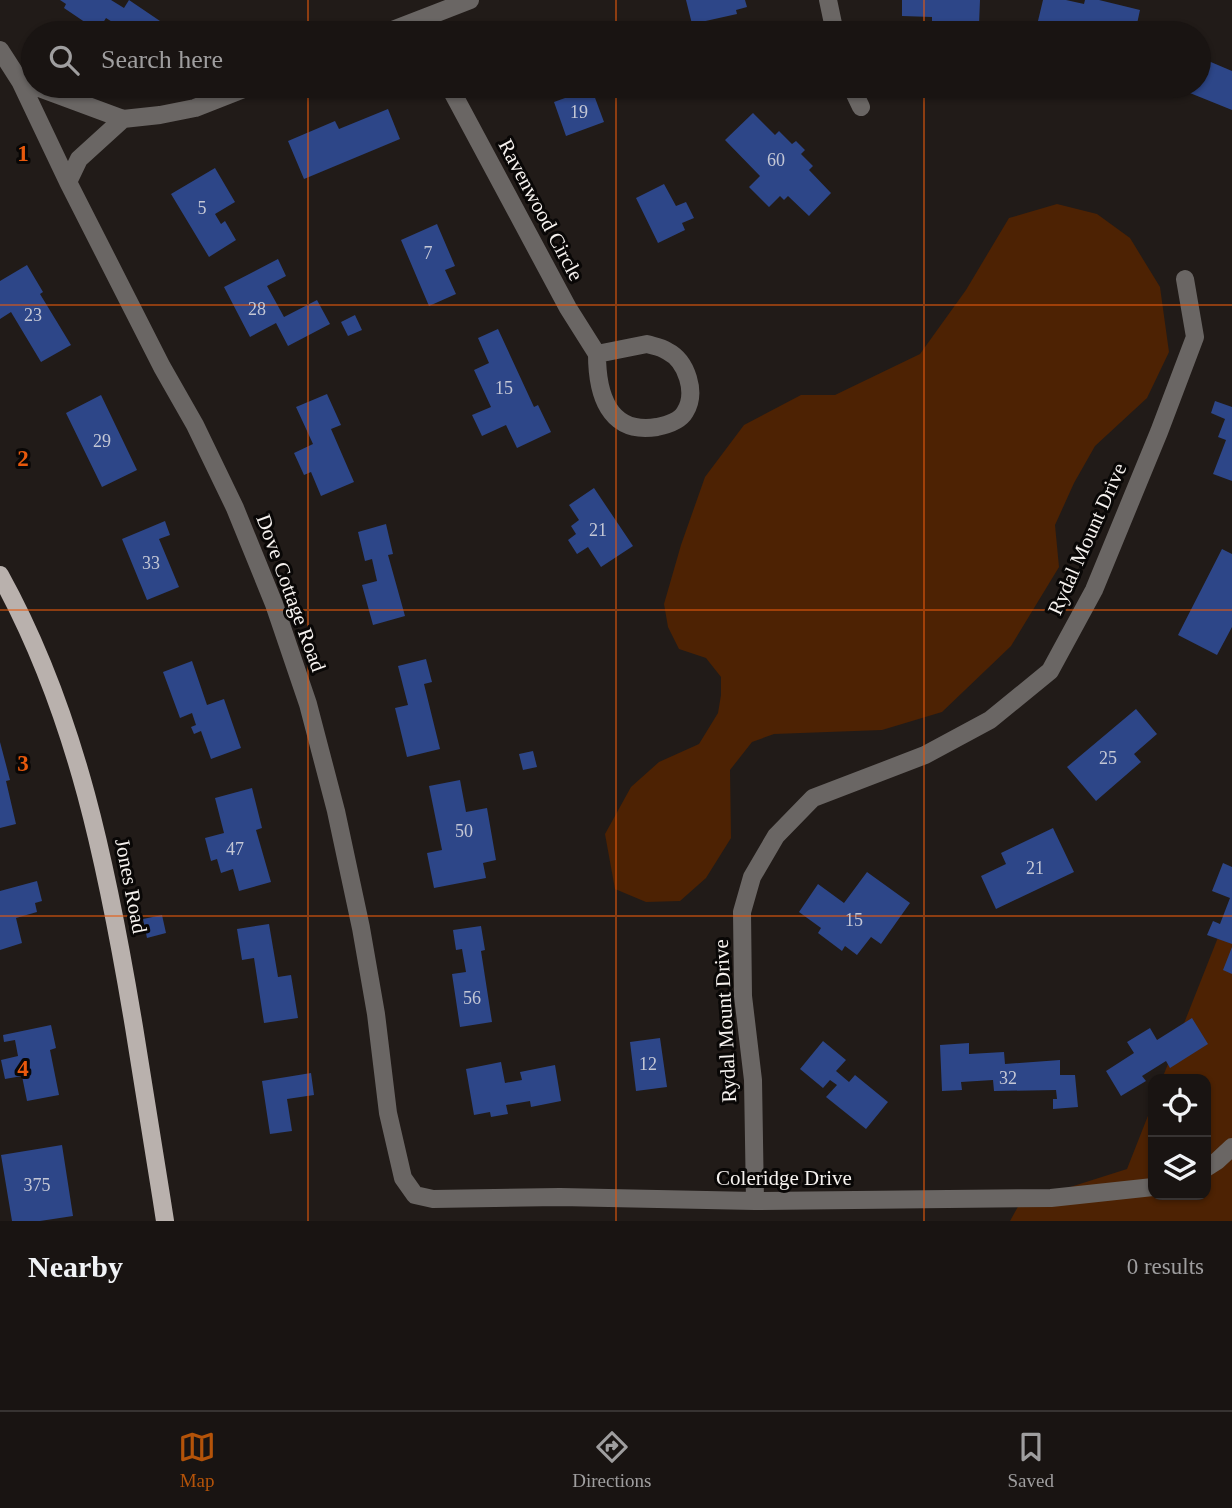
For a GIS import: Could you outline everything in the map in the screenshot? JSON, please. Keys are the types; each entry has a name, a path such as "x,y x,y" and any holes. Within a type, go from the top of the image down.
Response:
{"main road":[{"name":"Jones Road","path":"0,575 8,607 49,681 76,759 98,836 118,930 165,1221"}],"street":[{"path":"430,21 470,0"},
{"path":"828,0 832,21"},
{"name":"Dove Cottage Road","path":"0,50 21,75"},
{"name":"Dove Cottage Road","path":"35,98 68,182 162,367 195,425 235,508 274,604 308,704 336,811 376,1014 388,1113 403,1178 415,1195"},
{"path":"66,98 122,119 160,116 195,108 220,98"},
{"name":"Ravenwood Circle","path":"455,98 568,308 597,354 597,375 605,404 621,422 642,428 677,420 685,412 690,395 688,378 682,364 669,351 647,344 597,354"},
{"path":"857,98 861,107"},
{"path":"68,182 79,159 122,119"},
{"name":"Rydal Mount Drive","path":"755,1202 752,1080 743,996 742,912 752,877 776,836 813,798 925,755 990,720 1050,671 1094,590 1195,337 1185,279"},
{"path":"1211,1165 1232,1147"},
{"name":"Coleridge Drive","path":"415,1195 433,1199 560,1198 755,1202 1051,1198 1148,1188"}],"shaded area":[{"path":"1057,204 1097,214 1130,238 1160,287 1169,352 1147,398 1095,446 1074,483 1055,525 1059,567 1011,646 942,712 882,730 774,734 752,742 730,770 731,838 706,878 680,901 646,902 615,889 605,834 631,787 659,762 699,744 718,713 721,677 706,658 679,649 668,627 664,604 705,477 744,425 801,395 835,395 920,354 966,290 1009,218"},
{"path":"1232,902 1232,1221 1010,1221 1020,1203 1127,1169 1148,1116 1148,1200 1211,1200 1211,1074 1164,1074"}],"building":[{"path":"60,0 111,0 124,8 129,0 160,21 111,21 106,18 104,21 83,21 64,8 66,4"},
{"path":"686,0 745,0 747,7 736,10 737,14 706,21 691,21"},
{"path":"902,0 980,0 979,21 932,21 932,17 902,16"},
{"path":"1043,0 1066,0 1084,4 1085,0 1099,0 1140,10 1138,21 1038,21"},
{"path":"1211,62 1232,71 1232,110 1202,98 1211,98"},
{"path":"565,98 595,98 604,122 566,136 554,102"},
{"path":"388,109 400,139 304,179 288,141 335,121 339,129"},
{"path":"753,113 775,135 779,131 792,144 796,141 805,150 801,154 813,166 809,170 831,193 809,216 788,196 784,200 780,196 769,207 749,187 760,176 725,140"},
{"path":"215,168 235,202 215,214 221,224 225,221 236,240 209,257 171,194"},
{"path":"664,184 676,206 686,202 694,218 682,223 685,230 658,243 636,198"},
{"path":"437,224 455,266 445,270 456,294 429,306 401,240"},
{"path":"278,259 286,276 267,286 284,317 317,300 330,324 288,346 276,323 250,337 224,287"},
{"path":"27,265 43,292 40,294 71,345 41,362 11,312 0,319 0,281"},
{"path":"355,315 362,330 348,336 341,322"},
{"path":"498,329 534,407 538,405 551,432 517,448 506,425 482,436 472,415 491,407 474,370 489,363 478,338"},
{"path":"327,394 341,425 331,429 354,482 321,496 311,472 304,475 294,453 313,444 296,407"},
{"path":"101,395 137,470 102,487 66,413"},
{"path":"1215,401 1232,407 1232,481 1213,474 1226,440 1218,437 1225,419 1211,413"},
{"path":"594,488 633,546 601,567 588,547 577,554 568,540 576,534 571,526 579,520 569,505"},
{"path":"165,521 170,535 159,539 179,587 147,600 122,539"},
{"path":"386,524 393,554 388,555 405,616 373,625 362,585 377,581 372,559 365,561 358,532"},
{"path":"1222,549 1232,554 1232,627 1217,655 1178,635"},
{"path":"426,659 432,682 424,684 440,749 407,757 395,708 408,705 398,666"},
{"path":"192,661 207,705 224,699 241,748 211,759 201,731 194,734 191,727 196,725 192,713 180,718 163,672"},
{"path":"1136,709 1157,734 1134,754 1141,762 1096,801 1067,767"},
{"path":"0,742 10,780 6,781 16,824 0,828"},
{"path":"533,751 537,767 523,770 519,754"},
{"path":"460,780 466,812 487,808 496,860 483,863 486,878 434,888 427,853 442,850 429,786"},
{"path":"252,788 262,828 256,830 271,882 239,891 233,869 221,873 217,859 211,861 205,838 224,833 215,798"},
{"path":"1053,828 1074,872 996,909 981,876 1006,864 1001,853"},
{"path":"1223,863 1232,867 1232,944 1207,935 1213,921 1220,924 1230,898 1212,891"},
{"path":"867,872 910,903 881,944 871,937 857,955 845,946 842,951 818,933 821,928 799,912 818,884 844,903"},
{"path":"37,881 42,901 35,903 37,912 16,918 22,943 0,950 0,891"},
{"path":"162,915 166,933 147,938 143,919"},
{"path":"269,924 278,977 291,975 298,1018 264,1023 254,958 242,960 237,929"},
{"path":"481,926 485,950 481,951 492,1022 460,1027 452,974 466,972 462,949 456,950 453,930"},
{"path":"1232,947 1232,974 1223,970"},
{"path":"1192,1018 1208,1044 1170,1068 1166,1061 1142,1076 1146,1081 1121,1096 1106,1071 1134,1053 1127,1042 1150,1028 1157,1040"},
{"path":"51,1025 56,1048 50,1050 59,1095 27,1101 22,1076 5,1079 1,1060 18,1056 15,1040 4,1042 3,1035"},
{"path":"660,1038 667,1087 636,1091 630,1042"},
{"path":"823,1041 846,1060 836,1071 849,1082 855,1075 888,1102 866,1129 826,1097 837,1085 830,1080 823,1088 800,1069"},
{"path":"969,1043 969,1054 1004,1052 1005,1064 1060,1060 1060,1075 1075,1075 1078,1107 1053,1109 1053,1099 1057,1099 1056,1090 994,1091 993,1080 961,1082 962,1090 942,1091 940,1045"},
{"path":"501,1062 505,1083 522,1080 520,1072 555,1065 561,1101 531,1107 530,1101 506,1105 508,1114 491,1117 490,1112 474,1115 466,1069"},
{"path":"311,1073 314,1095 287,1099 292,1131 270,1134 262,1081"},
{"path":"62,1145 73,1216 40,1221 12,1221 1,1155"}]}
